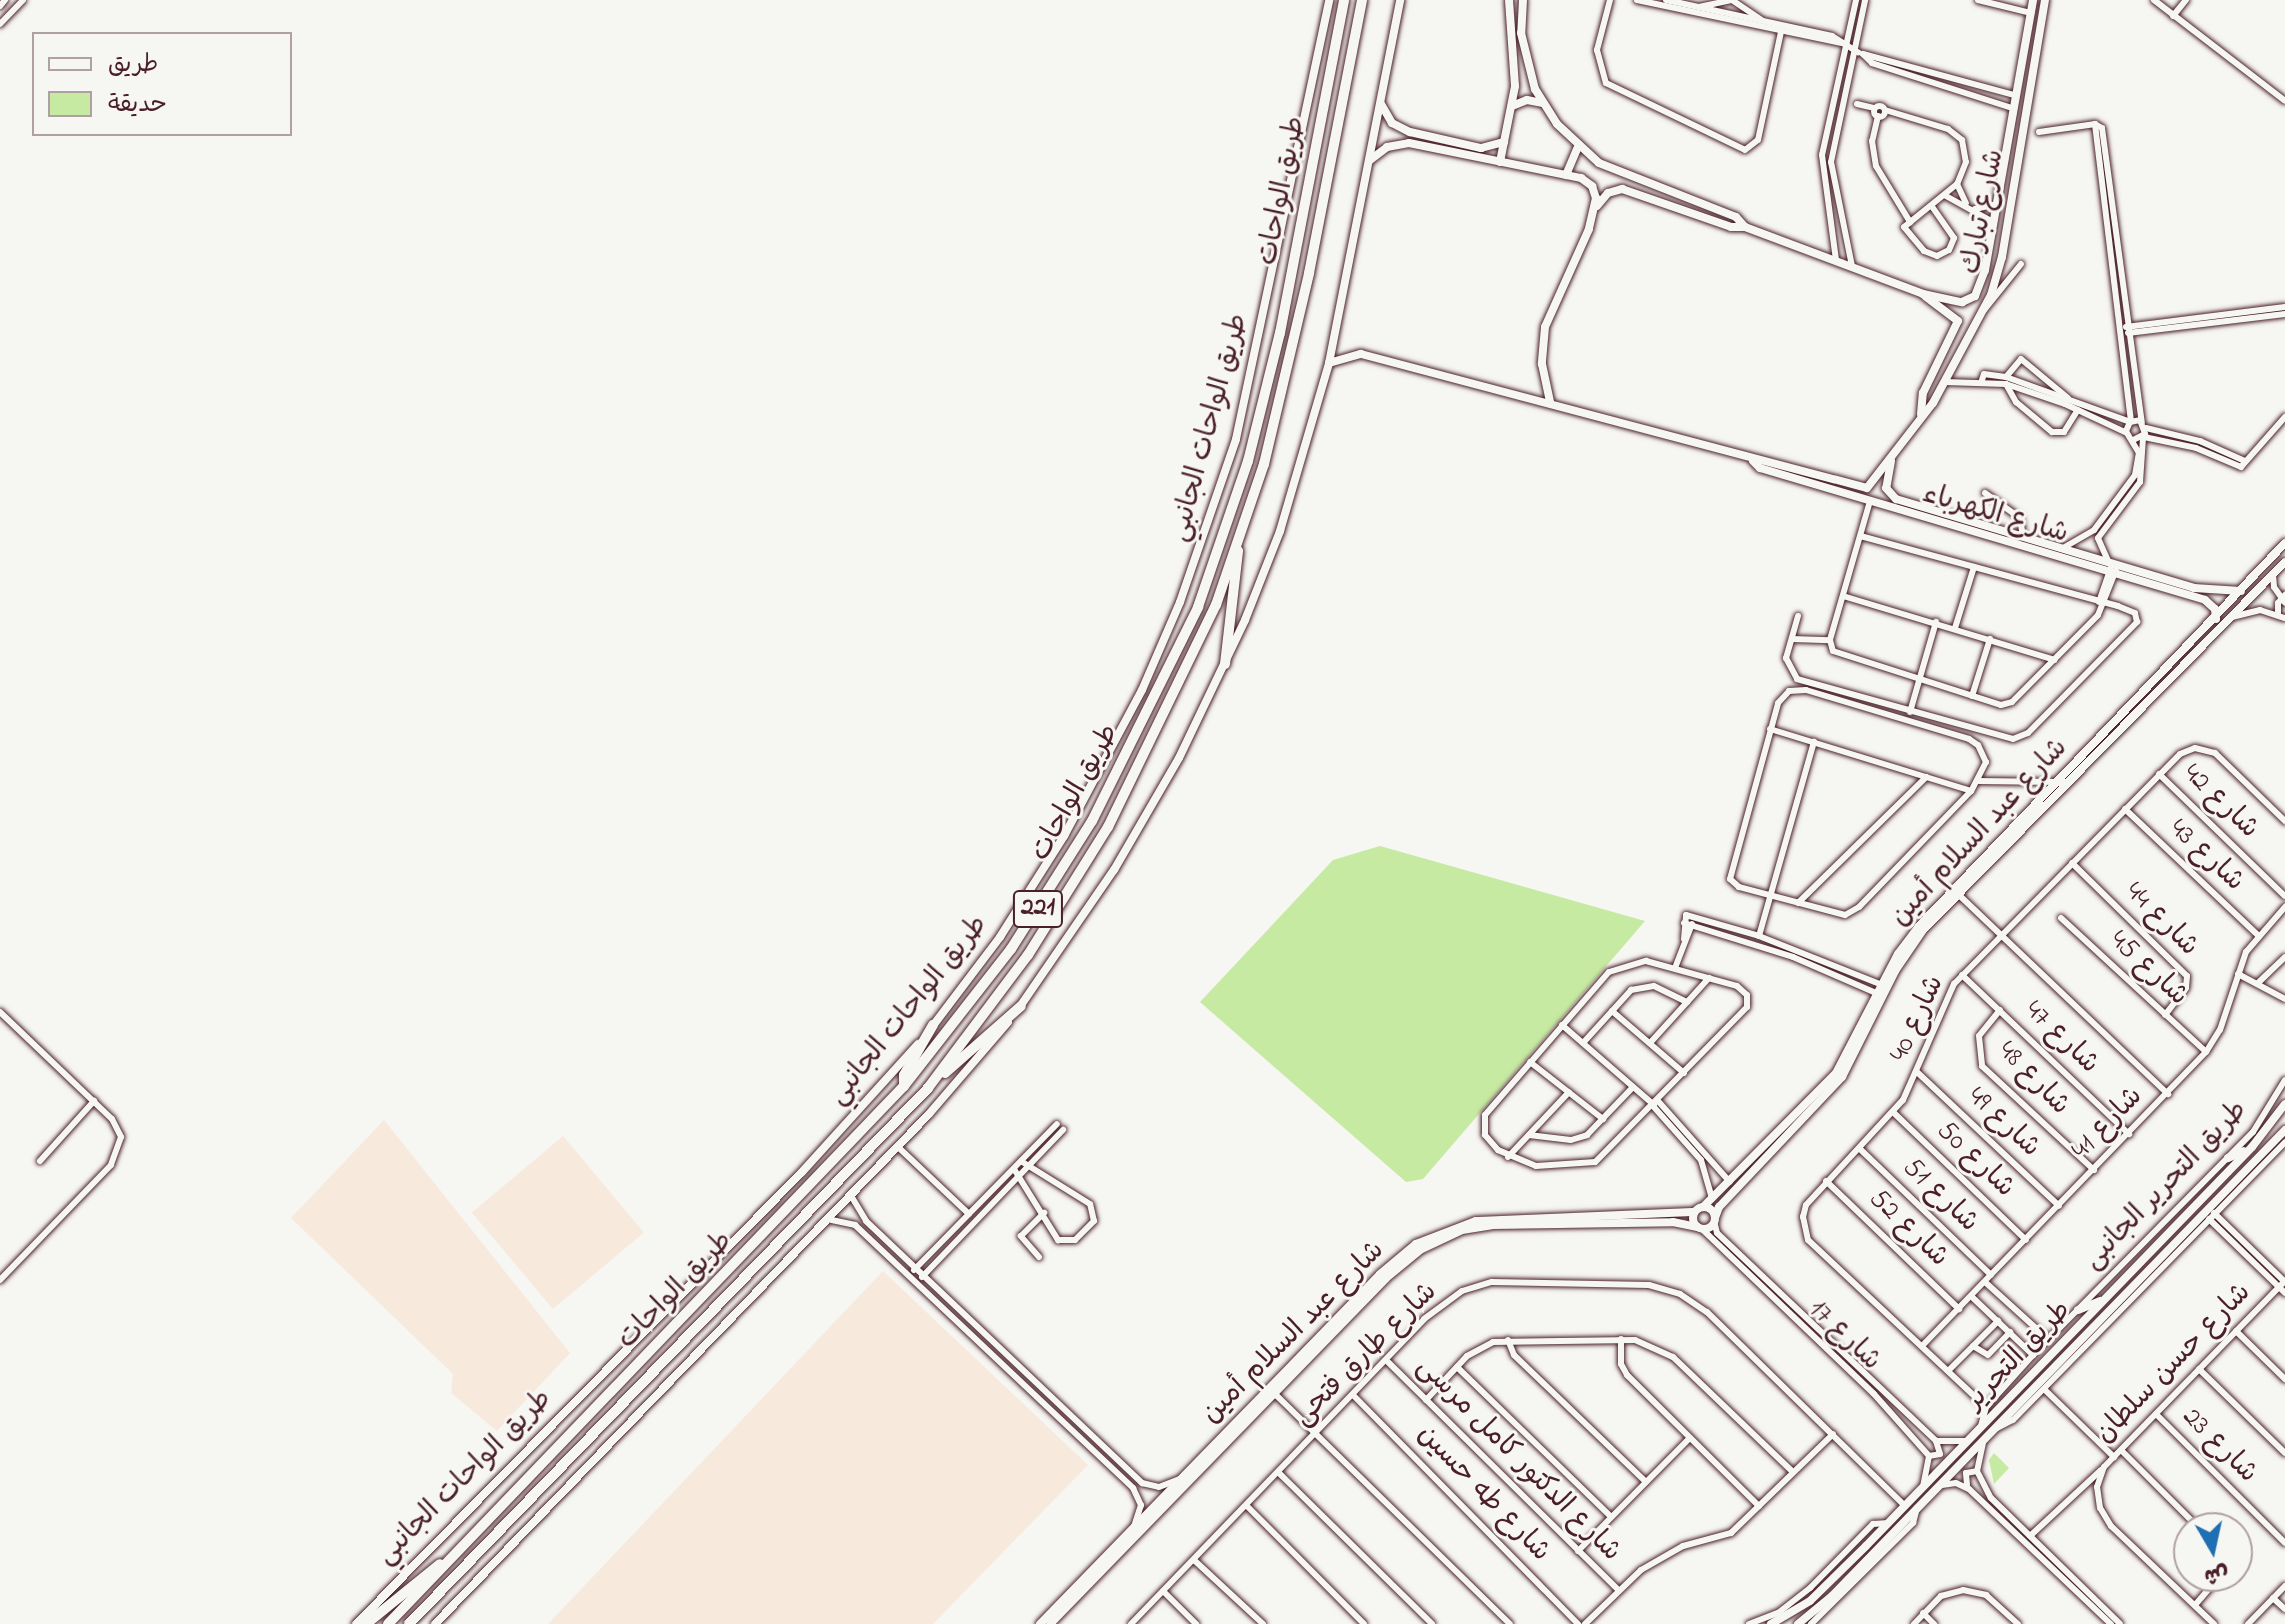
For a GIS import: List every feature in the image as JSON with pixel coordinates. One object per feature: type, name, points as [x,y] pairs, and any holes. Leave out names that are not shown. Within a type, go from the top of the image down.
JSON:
[{"type":"highway","name":"طريق الواحات","points":[[388,1624],[904,1086],[960,1018],[1067,864],[1118,773],[1198,607],[1265,398],[1344,0]]},
{"type":"highway","name":"طريق الواحات","points":[[409,1624],[928,1088],[1028,955],[1108,827],[1171,704],[1239,538],[1281,401],[1362,0]]},
{"type":"highway","points":[[1225,664],[1239,538]]},
{"type":"highway","points":[[928,1088],[1021,1006]]},
{"type":"highway","points":[[904,1086],[904,1075],[933,1025]]},
{"type":"highway","points":[[716,1283],[726,1297]]},
{"type":"highway","points":[[697,1303],[710,1314]]},
{"type":"highway","points":[[366,1624],[428,1571],[446,1562]]},
{"type":"street","points":[[0,6],[5,0]]},
{"type":"street","points":[[0,24],[23,0]]},
{"type":"street","name":"طريق الواحات الجانبي","points":[[356,1624],[802,1172],[933,1025],[1000,937],[1064,836],[1142,690],[1180,602],[1240,425],[1329,0]]},
{"type":"street","points":[[435,1624],[897,1146],[1021,1006],[1114,870],[1225,664],[1280,531],[1329,363],[1400,0]]},
{"type":"street","points":[[1500,162],[1512,106],[1509,0]]},
{"type":"street","points":[[1523,0],[1524,56],[1543,104],[1578,147],[1606,168],[1736,217],[1745,227]]},
{"type":"street","points":[[1610,0],[1597,50],[1606,83],[1745,150],[1758,140],[1781,32]]},
{"type":"street","points":[[1637,0],[1846,44]]},
{"type":"street","points":[[1666,0],[1832,36],[1863,54],[2014,95]]},
{"type":"street","points":[[1836,260],[1822,168],[1856,0]]},
{"type":"street","points":[[1852,266],[1831,162],[1865,0]]},
{"type":"street","points":[[1978,0],[2031,13]]},
{"type":"street","name":"شارع تبارك","points":[[1923,294],[1962,302],[1975,296],[1997,204],[2033,0]]},
{"type":"street","name":"شارع تبارك","points":[[1870,485],[1945,382],[1984,310],[1999,270],[2045,0]]},
{"type":"street","points":[[2154,0],[2285,101]]},
{"type":"street","points":[[2173,16],[2186,0]]},
{"type":"street","points":[[1699,7],[1732,1],[1763,21]]},
{"type":"street","points":[[2026,33],[2038,35]]},
{"type":"street","points":[[1863,54],[1872,63],[2012,108]]},
{"type":"street","points":[[1513,59],[1524,56]]},
{"type":"street","points":[[1917,77],[1919,68]]},
{"type":"street","points":[[2016,84],[2029,86]]},
{"type":"street","points":[[1512,106],[1527,100],[1543,104]]},
{"type":"street","points":[[1381,103],[1392,123],[1410,132],[1481,148],[1504,142]]},
{"type":"street","points":[[1857,104],[1957,134],[1966,154],[1957,184],[1904,229],[1924,251],[1943,254],[1953,244],[1952,231],[1932,207]]},
{"type":"street","points":[[1874,108],[1878,116]]},
{"type":"street","points":[[1885,110],[1878,116],[1872,141],[1876,166],[1910,222]]},
{"type":"street","points":[[2039,132],[2095,124],[2103,131],[2127,330],[2144,425],[2140,482],[2098,538]]},
{"type":"street","points":[[1370,160],[1387,147],[1404,143],[1566,175],[1592,186],[1595,210]]},
{"type":"street","points":[[1566,175],[1578,147]]},
{"type":"street","points":[[2004,159],[2017,161]]},
{"type":"street","points":[[1957,184],[1966,203]]},
{"type":"street","points":[[1550,403],[1542,364],[1545,327],[1595,210],[1608,193],[1622,189],[1731,227],[1745,227],[1923,294]]},
{"type":"street","points":[[1946,196],[1966,203],[1993,222]]},
{"type":"street","points":[[1975,209],[1997,204]]},
{"type":"street","points":[[1984,310],[2021,264]]},
{"type":"street","name":"شارع تبارك","points":[[1921,414],[1923,393],[1958,321],[1923,294]]},
{"type":"street","points":[[2127,330],[2285,307]]},
{"type":"street","points":[[2127,330],[2285,314]]},
{"type":"street","points":[[2127,330],[2131,422],[2127,433]]},
{"type":"street","name":"شارع الكهرباء","points":[[1329,363],[1361,354],[1860,489],[1870,485]]},
{"type":"street","points":[[2006,381],[2021,359],[2068,398]]},
{"type":"street","points":[[1945,382],[1983,377],[2068,398],[2131,422],[2200,441],[2243,464]]},
{"type":"street","points":[[2006,381],[2127,433],[2139,453],[2135,475],[2092,532],[2058,552]]},
{"type":"street","points":[[2006,381],[2016,402],[2052,432],[2064,432],[2078,410]]},
{"type":"street","points":[[2243,464],[2285,417]]},
{"type":"street","points":[[2133,440],[2143,437],[2196,448],[2243,464]]},
{"type":"street","name":"شارع تبارك","points":[[1886,488],[1891,460]]},
{"type":"street","name":"شارع الكهرباء","points":[[1753,461],[1760,468],[1870,501],[2193,592],[2213,605],[2216,619]]},
{"type":"street","name":"شارع الكهرباء","points":[[1886,488],[1896,499],[2023,537],[2058,552]]},
{"type":"street","points":[[1985,493],[2020,518],[2023,537]]},
{"type":"street","points":[[1870,501],[1830,640],[1841,658],[2009,704],[2055,660],[2104,599],[2113,568],[2092,532]]},
{"type":"street","points":[[1798,616],[1786,663],[1797,679],[1999,737],[2024,736],[2136,624],[2133,612],[2104,599],[1861,536]]},
{"type":"street","name":"شارع عبد السلام أمين","points":[[2020,826],[2057,782],[2216,619],[2285,543]]},
{"type":"street","name":"شارع عبد السلام أمين","points":[[1806,1111],[1844,1061],[1908,939],[2285,562]]},
{"type":"street","points":[[1955,628],[1974,567]]},
{"type":"street","points":[[2232,617],[2260,610],[2282,615],[2284,599],[2274,574]]},
{"type":"street","name":"شارع الكهرباء","points":[[2193,592],[2242,591]]},
{"type":"street","points":[[1843,596],[2055,660]]},
{"type":"street","points":[[1910,712],[1936,622]]},
{"type":"street","points":[[1792,639],[1830,640]]},
{"type":"street","points":[[1972,696],[1990,639]]},
{"type":"street","points":[[2180,654],[2181,662],[2188,662]]},
{"type":"street","points":[[2153,682],[2160,682],[2160,689]]},
{"type":"street","points":[[1806,690],[1969,739],[1984,753],[1985,773],[1853,913],[1836,915],[1739,887],[1730,879],[1770,729],[1782,696],[1806,690]]},
{"type":"street","points":[[1770,729],[1971,791]]},
{"type":"street","points":[[1759,936],[1814,742]]},
{"type":"street","name":"شارع 40","points":[[1986,1407],[1808,1240],[1803,1229],[1806,1205],[1894,1113],[1917,1072],[1942,1005],[1962,975],[2159,774],[2187,750],[2209,750],[2285,821]]},
{"type":"street","name":"شارع 42","points":[[2159,774],[2285,896]]},
{"type":"street","points":[[1798,904],[1926,777]]},
{"type":"street","points":[[1979,781],[2057,782]]},
{"type":"street","name":"شارع 43","points":[[2125,809],[2258,935]]},
{"type":"street","name":"شارع عبد السلام أمين","points":[[1577,1220],[1680,1222],[1700,1228],[1715,1220],[1719,1207],[1858,1054],[1913,943],[2002,845]]},
{"type":"street","name":"شارع 44","points":[[2072,863],[2187,976],[2186,988],[2165,1015]]},
{"type":"street","points":[[1959,895],[2168,1094]]},
{"type":"street","name":"شارع 41","points":[[1922,1346],[2206,1052],[2220,1030],[2238,974],[2258,935],[2285,907]]},
{"type":"street","name":"شارع 45","points":[[2061,918],[2206,1052]]},
{"type":"street","points":[[1690,922],[1880,989]]},
{"type":"street","points":[[1690,922],[1759,936],[1880,989]]},
{"type":"street","points":[[1675,968],[1690,922]]},
{"type":"street","points":[[2258,983],[2285,957]]},
{"type":"street","points":[[1646,961],[1675,968],[1743,989],[1747,1007],[1595,1162],[1548,1167],[1508,1157],[1485,1135],[1485,1115],[1562,1025],[1620,965],[1646,961]]},
{"type":"street","points":[[2238,974],[2285,999]]},
{"type":"street","name":"شارع 47","points":[[1962,975],[2129,1134]]},
{"type":"street","points":[[1650,1043],[1709,978]]},
{"type":"street","points":[[1583,1043],[1612,1011],[1642,987],[1665,989],[1687,1002]]},
{"type":"street","name":"شارع 48","points":[[2000,1010],[1979,1036],[1982,1066],[2094,1170]]},
{"type":"street","points":[[1612,1011],[1684,1073]]},
{"type":"street","points":[[0,1012],[118,1127],[118,1156],[0,1280]]},
{"type":"street","points":[[1562,1025],[1655,1104],[1730,1182]]},
{"type":"street","points":[[1530,1062],[1603,1119]]},
{"type":"street","name":"شارع 49","points":[[1917,1072],[2059,1206]]},
{"type":"street","name":"طريق التحرير الجانبى","points":[[1981,1426],[1986,1407],[2033,1355],[2228,1158],[2276,1099],[2285,1080]]},
{"type":"street","points":[[1529,1135],[1579,1138],[1603,1119],[1633,1087]]},
{"type":"street","points":[[1508,1157],[1569,1092]]},
{"type":"street","points":[[40,1161],[94,1101]]},
{"type":"street","name":"طريق التحرير","points":[[1798,1624],[1859,1567],[1889,1523],[2252,1147],[2285,1104]]},
{"type":"street","name":"شارع 50","points":[[1894,1113],[2026,1240]]},
{"type":"street","name":"شارع عبد السلام أمين","points":[[1040,1624],[1183,1477],[1385,1279],[1433,1242],[1477,1227],[1694,1212],[1713,1200],[1796,1122]]},
{"type":"street","points":[[909,1275],[1057,1124]]},
{"type":"street","points":[[2270,1126],[2284,1136]]},
{"type":"street","points":[[916,1283],[1063,1130]]},
{"type":"street","name":"طريق التحرير الجانبى","points":[[2041,1387],[2187,1242],[2284,1136]]},
{"type":"street","name":"طريق التحرير","points":[[1771,1624],[1810,1601],[1853,1559],[1870,1549],[1917,1508],[2041,1387],[2101,1320],[2173,1246],[2238,1186],[2264,1154],[2284,1136]]},
{"type":"street","points":[[897,1146],[969,1214]]},
{"type":"street","points":[[2228,1158],[2252,1147],[2262,1146],[2264,1154]]},
{"type":"street","name":"شارع 51","points":[[1859,1148],[1991,1275]]},
{"type":"street","points":[[1696,1150],[1709,1179],[1713,1200]]},
{"type":"street","points":[[1014,1169],[1064,1243],[1075,1240],[1096,1216],[1090,1204],[1041,1178],[1021,1161]]},
{"type":"street","points":[[1030,1189],[1041,1178]]},
{"type":"street","name":"شارع 52","points":[[1826,1181],[1959,1309]]},
{"type":"street","points":[[850,1193],[859,1214],[1148,1486],[1162,1487],[1183,1477]]},
{"type":"street","points":[[1703,1207],[1715,1220]]},
{"type":"street","points":[[1694,1212],[1700,1228]]},
{"type":"street","points":[[1039,1257],[1021,1236],[1044,1213]]},
{"type":"street","points":[[2212,1216],[2283,1283],[2285,1293]]},
{"type":"street","points":[[824,1219],[852,1223],[1138,1495],[1141,1508],[1133,1528]]},
{"type":"street","name":"شارع 17","points":[[1715,1220],[1717,1233],[1740,1257],[1936,1441]]},
{"type":"street","points":[[2167,1236],[2169,1220]]},
{"type":"street","name":"شارع 17","points":[[1700,1228],[1874,1394],[1929,1456]]},
{"type":"street","points":[[2173,1246],[2187,1242]]},
{"type":"street","name":"شارع طارق فتحى","points":[[1131,1624],[1388,1362],[1424,1319],[1477,1286],[1505,1282],[1649,1285],[1701,1307],[1905,1506]]},
{"type":"street","points":[[1985,1282],[2049,1340]]},
{"type":"street","name":"شارع حسن سلطان","points":[[2214,1624],[2104,1517],[2097,1498],[2104,1467],[2283,1283]]},
{"type":"street","points":[[1971,1296],[2033,1355]]},
{"type":"street","points":[[2078,1310],[2105,1300]]},
{"type":"street","points":[[2097,1333],[2101,1320]]},
{"type":"street","points":[[1948,1371],[1998,1321]]},
{"type":"street","points":[[2236,1331],[2285,1379]]},
{"type":"street","points":[[1973,1346],[1988,1355],[2010,1332]]},
{"type":"street","points":[[1621,1339],[1621,1364],[1627,1375],[1759,1506]]},
{"type":"street","points":[[1426,1400],[1479,1348],[1508,1340],[1621,1339],[1648,1344],[1673,1357],[1793,1472]]},
{"type":"street","points":[[1508,1340],[1514,1355],[1646,1482]]},
{"type":"street","name":"شارع الدكتور كامل مرسى","points":[[1388,1362],[1618,1590]]},
{"type":"street","points":[[2043,1363],[2054,1369]]},
{"type":"street","points":[[1457,1367],[1611,1517]]},
{"type":"street","points":[[2199,1369],[2285,1453]]},
{"type":"street","points":[[2028,1378],[2114,1457]]},
{"type":"street","points":[[1272,1391],[1510,1624]]},
{"type":"street","name":"شارع عبد السلام أمين","points":[[1050,1624],[1272,1391]]},
{"type":"street","name":"شارع طه حسين","points":[[1354,1396],[1578,1624]]},
{"type":"street","name":"شارع 23","points":[[2156,1414],[2285,1543]]},
{"type":"street","points":[[1585,1624],[1618,1590],[1683,1546],[1731,1533],[1833,1434]]},
{"type":"street","points":[[1578,1551],[1690,1438]]},
{"type":"street","points":[[1985,1439],[1977,1471],[1991,1498],[2120,1624]]},
{"type":"street","points":[[1923,1487],[1929,1456],[1940,1454],[1936,1441],[1968,1441]]},
{"type":"street","points":[[2121,1450],[2183,1512]]},
{"type":"street","points":[[2030,1536],[2104,1467]]},
{"type":"street","points":[[1969,1489],[1965,1476],[1977,1471]]},
{"type":"street","points":[[1279,1473],[1432,1624]]},
{"type":"street","points":[[1939,1486],[1956,1483],[1969,1489],[2111,1624]]},
{"type":"street","points":[[1138,1495],[1148,1486]]},
{"type":"street","points":[[1247,1506],[1364,1624]]},
{"type":"street","points":[[1811,1624],[1913,1523],[1917,1508]]},
{"type":"street","points":[[1749,1624],[1801,1596],[1873,1524],[1889,1523]]},
{"type":"street","points":[[1853,1559],[1859,1567]]},
{"type":"street","points":[[1194,1560],[1263,1624]]},
{"type":"street","points":[[2248,1624],[2285,1586]]},
{"type":"street","points":[[1163,1591],[1196,1624]]},
{"type":"street","points":[[1914,1624],[1941,1596],[1975,1591],[2018,1624]]},
{"type":"street","points":[[2195,1605],[2206,1592]]},
{"type":"street","points":[[2273,1598],[2285,1609]]},
{"type":"street","points":[[1923,1613],[1934,1624]]},
{"type":"shaded area","points":[[384,1120],[570,1353],[497,1431],[451,1393],[453,1374],[291,1218]]},
{"type":"shaded area","points":[[563,1136],[644,1233],[553,1309],[472,1212]]},
{"type":"shaded area","points":[[883,1271],[1088,1465],[933,1624],[548,1624]]},
{"type":"green space","points":[[1380,846],[1645,921],[1423,1179],[1406,1182],[1200,1002],[1333,860]]},
{"type":"green space","points":[[1994,1453],[2009,1468],[1994,1484],[1989,1460]]}]
